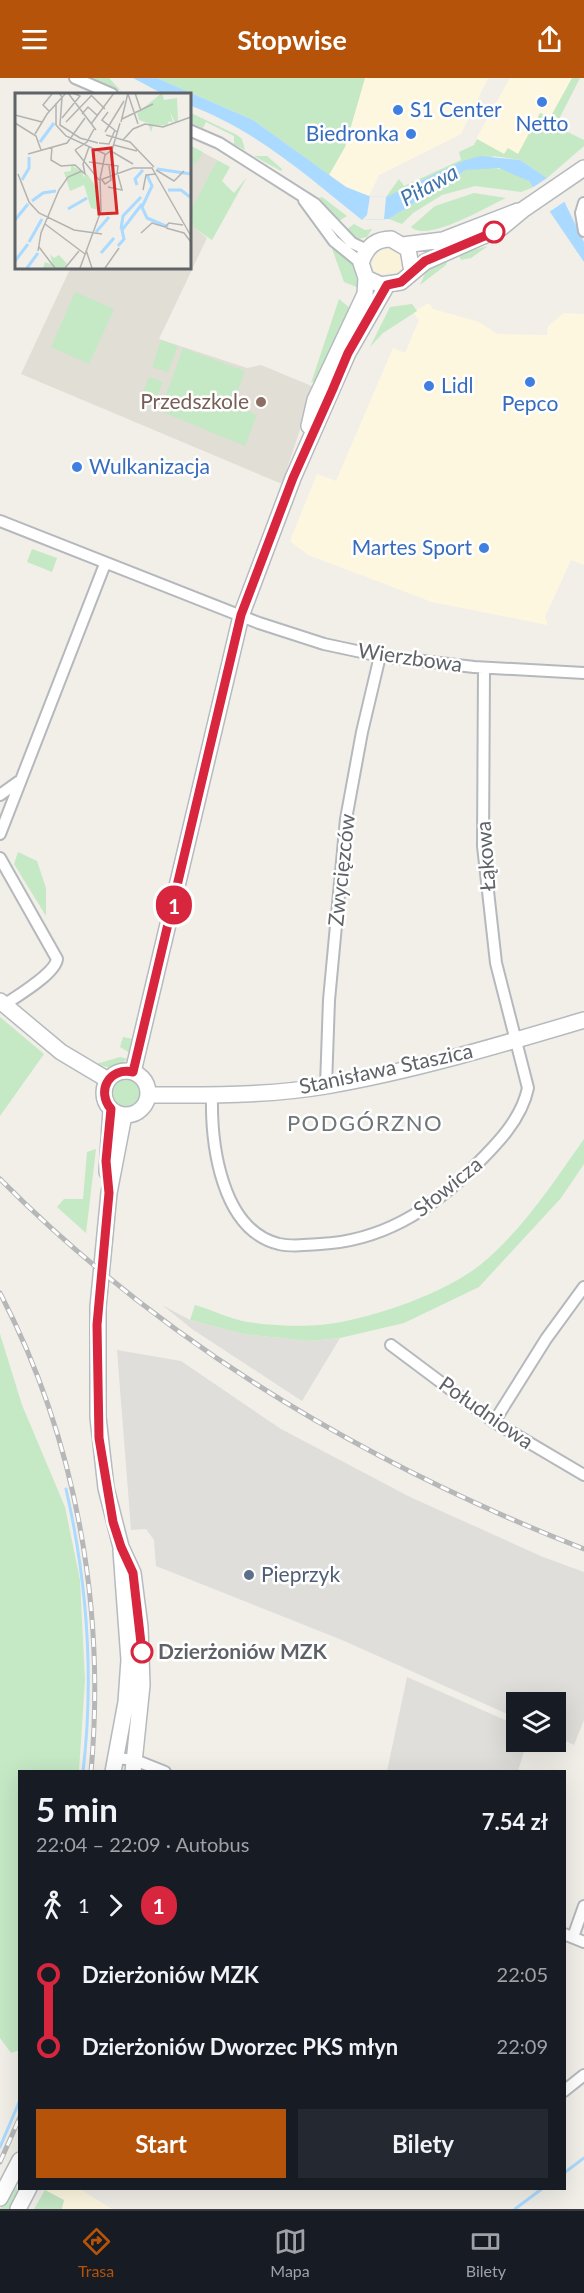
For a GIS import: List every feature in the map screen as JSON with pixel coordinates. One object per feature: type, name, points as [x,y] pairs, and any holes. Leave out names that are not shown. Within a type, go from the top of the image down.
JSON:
[{"type":"main road","points":[[366,278],[375,284],[387,285],[401,282],[425,261],[501,228],[524,209],[584,168]]},
{"type":"main road","points":[[403,245],[443,240],[524,209]]},
{"type":"main road","points":[[298,466],[315,400],[364,294],[366,278],[364,256],[377,241],[395,240],[411,254],[412,272]]},
{"type":"main road","points":[[133,1072],[241,615],[298,466],[348,353],[387,285]]},
{"type":"main road","points":[[2,1003],[62,1052],[108,1080]]},
{"type":"main road","name":"Stanisława Staszica","points":[[148,1095],[212,1096],[326,1086],[514,1041],[584,1020]]},
{"type":"main road","points":[[119,1072],[133,1072],[146,1083],[148,1095],[137,1112],[118,1112],[104,1095],[108,1080],[119,1072]]},
{"type":"main road","points":[[118,1112],[106,1161],[109,1193],[97,1325],[98,1417],[106,1488],[121,1547],[133,1573],[142,1652],[134,1766]]},
{"type":"main road","points":[[115,1765],[129,1660],[121,1574],[121,1547]]},
{"type":"main road","points":[[0,2198],[18,2164]]},
{"type":"main road","points":[[18,2209],[28,2190]]},
{"type":"street","points":[[75,78],[110,93]]},
{"type":"street","points":[[190,130],[245,158],[302,197],[334,241],[364,256]]},
{"type":"street","points":[[584,203],[581,213],[584,231]]},
{"type":"street","name":"Wierzbowa","points":[[0,521],[105,564],[324,644],[380,656],[483,668],[584,673]]},
{"type":"street","points":[[0,834],[105,564]]},
{"type":"street","name":"Zwycięzców","points":[[326,1086],[329,1000],[346,819],[362,732],[380,656]]},
{"type":"street","name":"Łąkowa","points":[[483,668],[483,846],[496,963],[514,1041]]},
{"type":"street","points":[[0,795],[19,782]]},
{"type":"street","points":[[0,858],[57,960],[56,966],[47,974],[2,1003]]},
{"type":"street","name":"Słowicza","points":[[212,1096],[216,1161],[233,1207],[247,1225],[277,1243],[296,1246],[354,1241],[394,1226],[426,1209],[456,1185],[503,1137],[525,1102],[528,1088],[514,1041]]},
{"type":"street","points":[[494,1422],[546,1339],[584,1287]]},
{"type":"street","name":"Południowa","points":[[391,1345],[494,1422],[584,1475]]},
{"type":"street","points":[[115,1765],[155,1770]]},
{"type":"street","points":[[584,1906],[569,1935],[584,1942]]},
{"type":"street","points":[[566,2089],[584,2075]]},
{"type":"shaded area","points":[[365,78],[488,78],[461,134],[379,175],[369,196],[347,187],[329,175],[345,147]]},
{"type":"shaded area","points":[[510,78],[572,78],[551,116],[540,113],[518,154],[505,154],[476,139]]},
{"type":"shaded area","points":[[190,146],[217,160],[191,212],[194,228],[207,238],[159,339],[247,368],[261,365],[314,387],[282,484],[21,374],[71,268],[190,268]]},
{"type":"shaded area","points":[[429,303],[433,309],[479,322],[497,334],[547,335],[548,326],[564,313],[584,314],[584,565],[571,560],[545,617],[548,625],[432,602],[308,555],[290,541],[317,474],[336,481],[393,348],[405,353],[419,320],[413,312]]},
{"type":"shaded area","points":[[162,1305],[190,1320],[243,1334],[309,1341],[340,1338],[302,1401],[192,1329]]},
{"type":"shaded area","points":[[117,1350],[181,1361],[281,1429],[410,1497],[543,1557],[584,1572],[584,1720],[574,1745],[566,1741],[566,1692],[506,1692],[506,1714],[342,1640],[156,1566],[154,1540],[146,1529],[131,1530]]},
{"type":"shaded area","points":[[407,1677],[506,1721],[506,1752],[524,1752],[518,1770],[387,1770]]},
{"type":"shaded area","points":[[46,2190],[82,2190],[112,2209],[36,2209]]},
{"type":"green space","points":[[91,78],[109,78],[121,91]]},
{"type":"green space","points":[[157,78],[365,78],[345,147],[329,175],[253,120]]},
{"type":"green space","points":[[572,78],[580,78],[558,121],[555,122],[551,116]]},
{"type":"green space","points":[[190,112],[237,135],[242,139],[245,150],[234,144],[234,136],[206,122],[203,128],[190,122]]},
{"type":"green space","points":[[540,113],[549,117],[553,125],[584,140],[584,146],[547,178],[520,160],[494,156],[386,197],[399,179],[404,186],[461,160],[459,152],[474,145],[477,139],[504,154],[508,148],[518,154]]},
{"type":"green space","points":[[190,146],[203,152],[196,164],[191,161],[194,154],[190,152]]},
{"type":"green space","points":[[254,156],[267,156],[282,169],[281,171]]},
{"type":"green space","points":[[217,160],[230,167],[222,181],[234,193],[247,177],[212,240],[194,228],[190,212]]},
{"type":"green space","points":[[481,167],[517,173],[534,187],[521,192],[475,186],[442,195],[413,213],[402,224],[389,219],[466,170]]},
{"type":"green space","points":[[474,193],[506,198],[443,227],[419,231],[411,227],[435,206]]},
{"type":"green space","points":[[322,197],[347,216],[339,221],[319,198]]},
{"type":"green space","points":[[354,224],[365,230],[372,229],[367,237],[358,239],[346,230]]},
{"type":"green space","points":[[330,243],[353,265],[359,288],[344,282]]},
{"type":"green space","points":[[488,246],[471,258],[461,260],[458,254]]},
{"type":"green space","points":[[448,259],[446,265],[420,285],[427,269]]},
{"type":"green space","points":[[75,292],[114,309],[89,364],[51,347]]},
{"type":"green space","points":[[339,299],[351,309],[318,379],[311,383]]},
{"type":"green space","points":[[412,304],[417,311],[383,333],[370,347],[390,307]]},
{"type":"green space","points":[[161,340],[178,346],[168,372],[152,367]]},
{"type":"green space","points":[[183,348],[245,371],[233,404],[257,415],[245,446],[160,411]]},
{"type":"green space","points":[[149,377],[163,382],[153,407],[139,402]]},
{"type":"green space","points":[[32,549],[57,558],[52,572],[27,562]]},
{"type":"green space","points":[[18,852],[37,861],[46,888],[46,916],[14,864]]},
{"type":"green space","points":[[0,1017],[44,1054],[0,1116]]},
{"type":"green space","points":[[123,1037],[133,1039],[130,1053],[120,1047]]},
{"type":"green space","points":[[120,1057],[128,1059],[114,1069],[96,1064]]},
{"type":"green space","points":[[126,1077],[136,1082],[141,1092],[136,1102],[126,1107],[116,1102],[111,1092],[116,1082]]},
{"type":"green space","points":[[584,1139],[584,1164],[561,1198],[479,1287],[404,1323],[340,1338],[309,1341],[243,1334],[190,1320],[195,1305],[247,1322],[320,1325],[381,1312],[426,1296],[465,1276],[495,1252],[536,1206]]},
{"type":"green space","points":[[96,1149],[86,1233],[57,1207],[64,1199],[83,1199],[87,1152]]},
{"type":"green space","points":[[0,1334],[22,1405],[65,1507],[80,1580],[85,1680],[79,1770],[18,1770],[18,2051],[11,2053],[0,2038]]},
{"type":"green space","points":[[14,2186],[17,2187],[19,2194],[12,2209],[0,2209]]},
{"type":"green space","points":[[45,2190],[64,2200],[62,2209],[34,2209]]},
{"type":"sand","points":[[390,249],[404,257],[404,266],[396,273],[377,274],[372,265],[374,258],[380,251]]},
{"type":"water","name":"Piława","points":[[133,78],[157,78],[253,120],[346,187],[369,196],[386,197],[463,161],[480,156],[520,160],[547,178],[564,201],[584,242],[584,262],[529,181],[499,168],[466,170],[389,219],[362,220],[259,141],[237,127],[190,105],[190,93],[161,93]]},
{"type":"pier","points":[[550,176],[567,200],[549,212],[532,188]]},
{"type":"pier","points":[[370,196],[386,197],[384,219],[362,220],[367,215]]},
{"type":"waterway","points":[[66,1489],[84,1594],[88,1701],[83,1770]]},
{"type":"waterway","points":[[0,2147],[18,2105]]},
{"type":"waterway","points":[[566,2172],[584,2158]]},
{"type":"waterway","points":[[515,2209],[540,2190]]},
{"type":"railway","points":[[0,1179],[64,1239],[130,1295],[200,1347],[272,1394],[424,1479],[503,1516],[584,1549]]},
{"type":"railway","points":[[0,1293],[26,1349],[48,1406],[66,1465],[80,1525],[89,1586],[94,1648],[95,1710],[91,1770]]},
{"type":"railway","points":[[0,2162],[18,2122]]},
{"type":"bus line","name":"1","points":[[142,1652],[133,1573],[113,1522],[99,1438],[97,1325],[109,1193],[106,1161],[111,1109],[105,1100],[105,1084],[119,1072],[133,1072],[241,615],[293,478],[348,353],[387,285],[401,282],[409,277],[425,261],[494,232]]},
{"type":"place","name":"Netto","points":[[542,102]]},
{"type":"place","name":"S1 Center","points":[[398,110]]},
{"type":"place","name":"Biedronka","points":[[411,134]]},
{"type":"place","name":"Pepco","points":[[530,382]]},
{"type":"place","name":"Lidl","points":[[429,386]]},
{"type":"place","name":"Przedszkole","points":[[261,402]]},
{"type":"place","name":"Wulkanizacja","points":[[77,467]]},
{"type":"place","name":"Martes Sport","points":[[484,548]]},
{"type":"place","name":"Pieprzyk","points":[[249,1575]]},
{"type":"place","name":"Dzierżoniów MZK","points":[[142,1652]]},
{"type":"district","name":"PODGÓRZNO","points":[[365,1123]]}]
